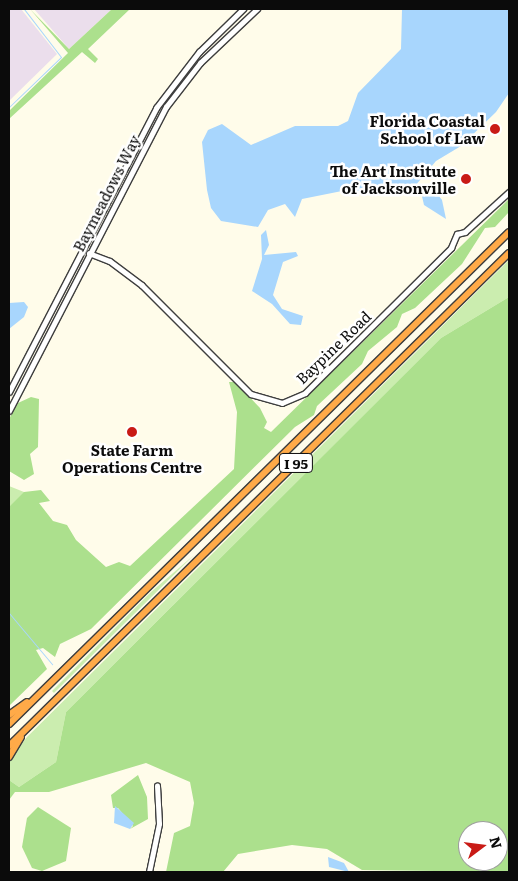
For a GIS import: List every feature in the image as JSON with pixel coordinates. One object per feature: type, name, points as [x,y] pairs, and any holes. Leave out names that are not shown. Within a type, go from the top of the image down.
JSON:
[{"type":"highway","name":"I 95","points":[[9,724],[509,232]]},
{"type":"highway","name":"I 95","points":[[9,746],[509,253]]},
{"type":"highway","points":[[9,715],[44,689]]},
{"type":"highway","points":[[9,757],[26,729]]},
{"type":"street","name":"Baymeadows Way","points":[[9,392],[134,146],[179,76],[244,9]]},
{"type":"street","name":"Baymeadows Way","points":[[9,411],[151,133],[185,81],[255,9]]},
{"type":"street","points":[[179,76],[185,81]]},
{"type":"street","name":"Baypine Road","points":[[89,253],[110,261],[142,285],[251,394],[282,403],[305,392],[451,248],[457,234],[466,232],[509,192]]},
{"type":"street","points":[[149,872],[159,824],[157,786]]},
{"type":"shaded area","points":[[9,9],[21,9],[57,54],[9,101]]},
{"type":"shaded area","points":[[34,9],[112,9],[69,49]]},
{"type":"green space","points":[[30,9],[69,49],[112,9],[130,9],[88,49],[98,59],[95,63],[82,52],[9,119],[9,111],[68,53]]},
{"type":"green space","points":[[509,199],[509,212],[495,227],[485,228],[462,264],[415,308],[402,314],[397,327],[368,351],[362,364],[317,406],[314,415],[295,427],[91,629],[60,644],[55,657],[43,648],[36,650],[47,669],[9,706],[9,507],[24,492],[41,490],[50,501],[39,503],[53,521],[67,525],[76,540],[106,567],[119,562],[130,566],[234,469],[237,412],[229,382],[235,382],[260,408],[267,422],[264,428],[271,432]]},
{"type":"green space","points":[[509,260],[509,297],[441,338],[66,712],[56,762],[19,787],[9,780],[9,760],[27,737]]},
{"type":"green space","points":[[509,297],[509,872],[362,870],[327,849],[292,845],[238,854],[223,872],[166,872],[174,833],[190,826],[194,803],[190,782],[146,763],[49,792],[15,792],[9,800],[9,780],[19,787],[56,762],[66,712],[441,338]]},
{"type":"green space","points":[[31,397],[39,399],[38,447],[30,454],[34,474],[24,480],[9,471],[9,419],[18,403]]},
{"type":"green space","points":[[9,486],[24,492],[24,497],[9,507]]},
{"type":"green space","points":[[194,555],[54,693],[52,691],[151,592]]},
{"type":"green space","points":[[138,775],[147,797],[148,819],[130,829],[133,826],[118,808],[113,808],[111,795]]},
{"type":"green space","points":[[38,807],[71,828],[66,861],[42,871],[32,868],[22,847],[27,818]]},
{"type":"water","points":[[402,9],[509,9],[509,93],[496,112],[461,146],[436,161],[415,186],[396,196],[347,190],[302,199],[295,217],[285,204],[268,210],[258,227],[221,221],[211,208],[207,190],[202,142],[208,130],[222,124],[251,145],[295,126],[338,126],[348,121],[358,93],[401,49]]},
{"type":"water","points":[[432,187],[442,200],[446,219],[424,205],[421,192]]},
{"type":"water","points":[[266,230],[269,245],[264,255],[296,252],[298,256],[283,262],[273,295],[282,309],[303,316],[301,325],[290,324],[272,304],[252,291],[262,259],[261,235]]},
{"type":"water","points":[[24,302],[28,307],[24,317],[9,329],[9,303]]},
{"type":"water","points":[[115,806],[134,823],[130,829],[114,823]]},
{"type":"water","points":[[328,857],[344,863],[349,872],[329,867]]},
{"type":"waterway","points":[[9,107],[61,57],[24,9]]},
{"type":"waterway","points":[[9,613],[52,664]]},
{"type":"place","name":"Florida Coastal School of Law","points":[[495,129]]},
{"type":"place","name":"The Art Institute of Jacksonville","points":[[466,179]]},
{"type":"place","name":"State Farm Operations Centre","points":[[132,432]]}]
